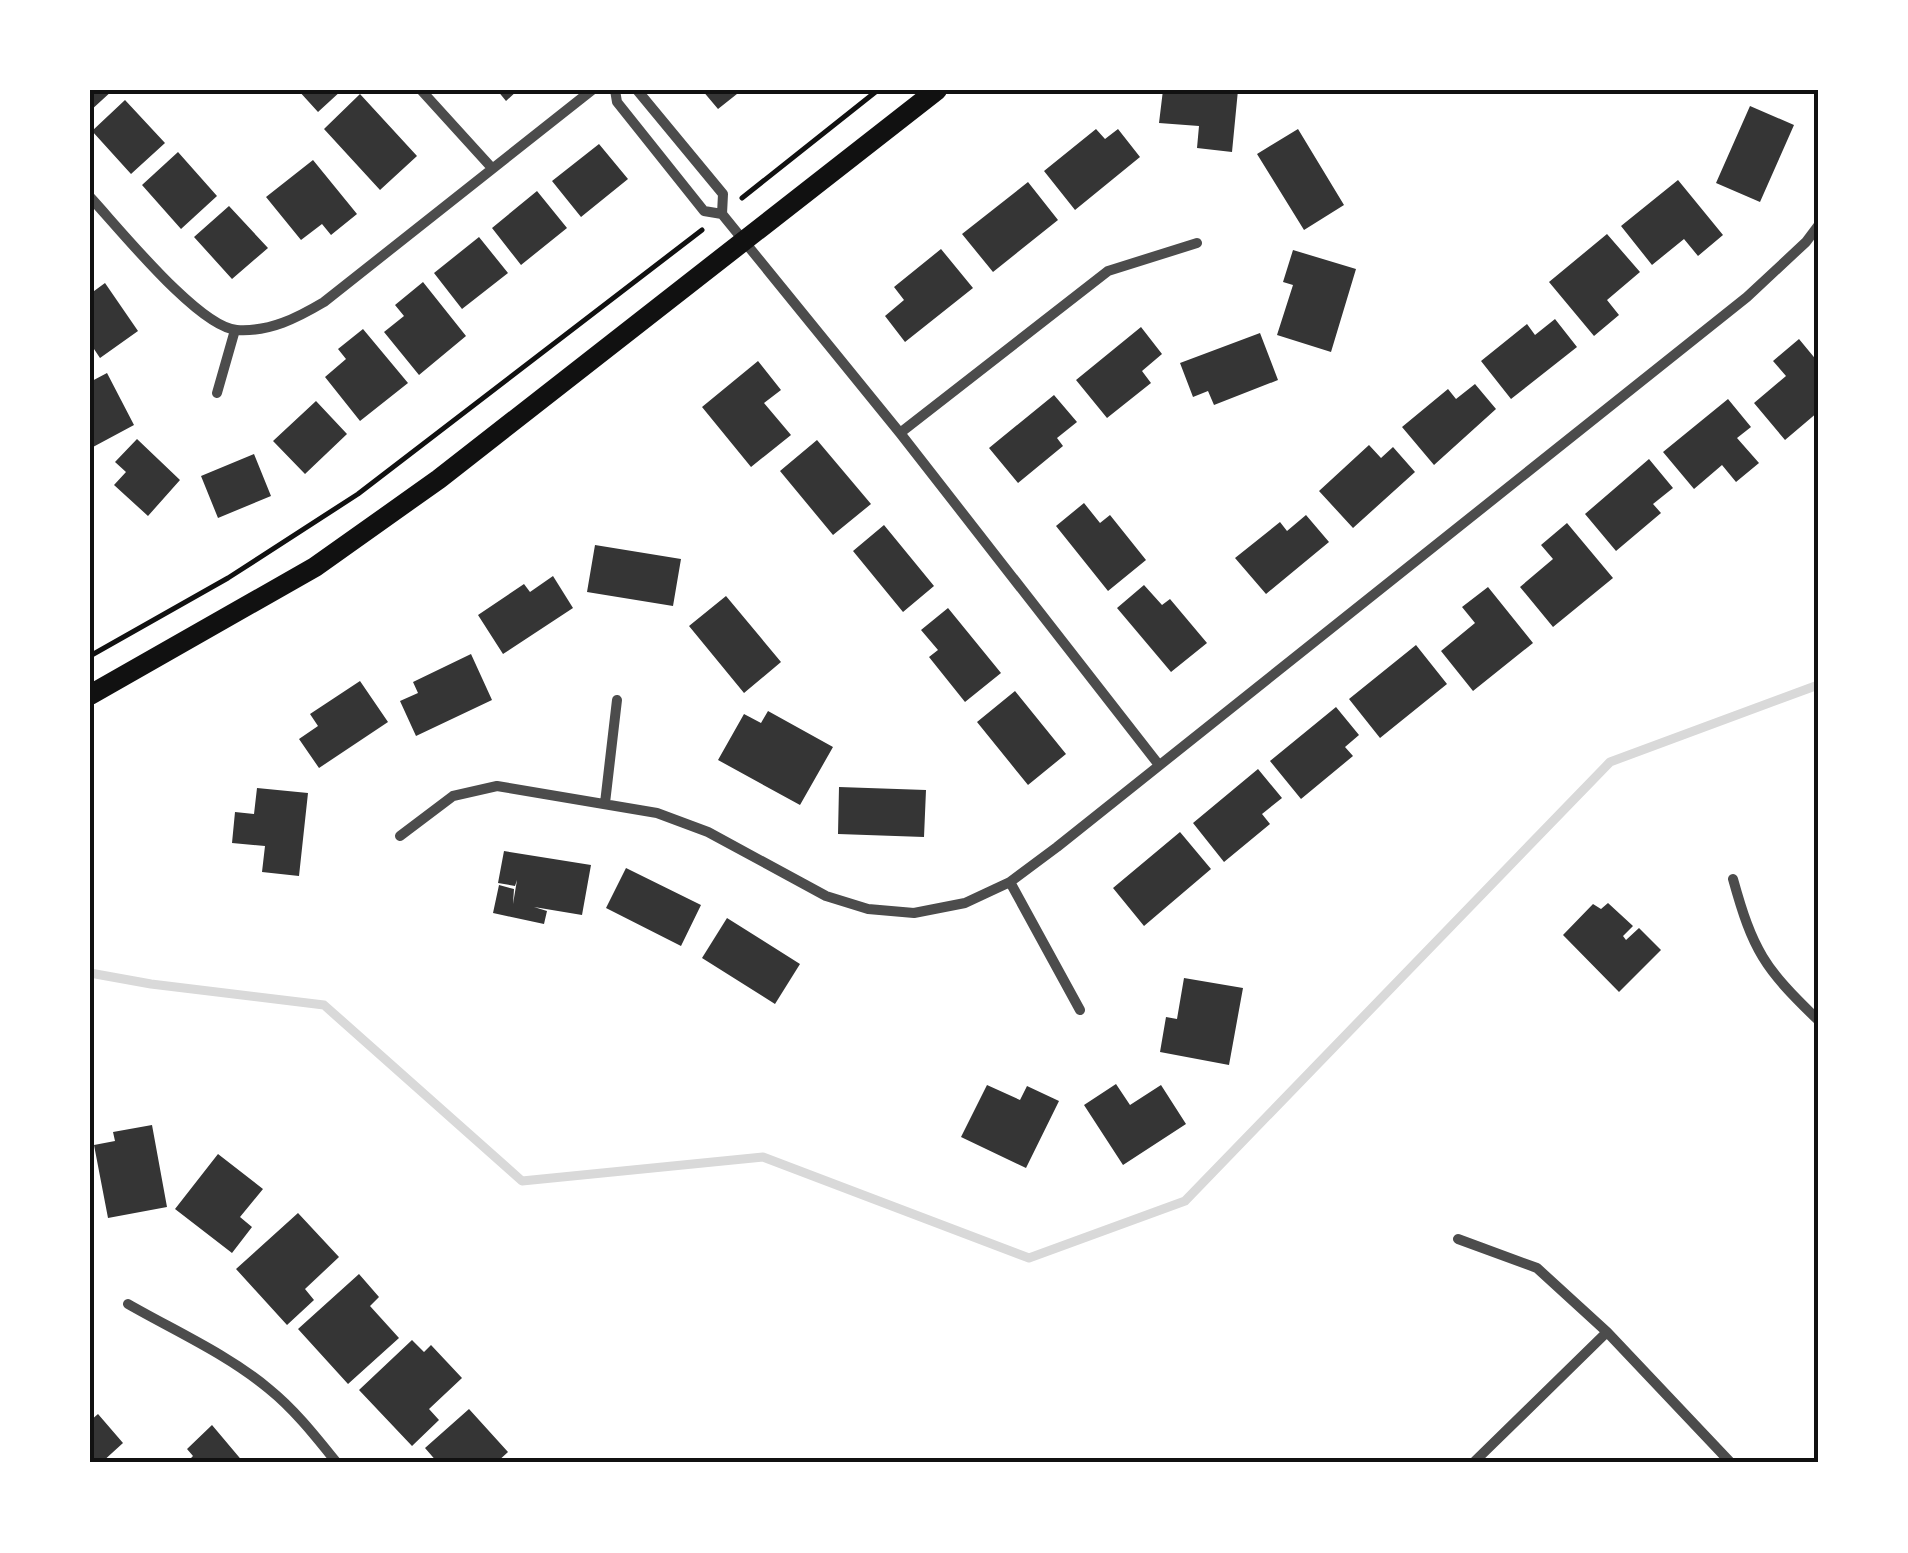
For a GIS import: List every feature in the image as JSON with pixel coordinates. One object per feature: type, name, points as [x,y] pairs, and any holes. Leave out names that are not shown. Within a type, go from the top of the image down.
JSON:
[{"type":"main road","points":[[90,695],[315,568],[500,432],[937,90]]},
{"type":"street","points":[[421,90],[492,167]]},
{"type":"street","points":[[90,197],[210,320],[235,330],[289,324],[324,302],[592,90]]},
{"type":"street","points":[[615,90],[617,102],[704,211],[722,214]]},
{"type":"street","points":[[637,90],[722,194],[722,214],[900,432],[1159,765]]},
{"type":"street","points":[[400,836],[453,796],[497,786],[657,813],[708,832],[826,896],[868,909],[914,913],[965,903],[1010,882],[1159,765],[1746,298],[1818,226]]},
{"type":"street","points":[[900,432],[1108,270],[1197,243]]},
{"type":"street","points":[[217,393],[235,330]]},
{"type":"street","points":[[605,803],[617,700]]},
{"type":"street","points":[[1733,878],[1748,931],[1762,960],[1818,1020]]},
{"type":"street","points":[[1010,882],[1080,1010]]},
{"type":"street","points":[[1458,1238],[1537,1268],[1608,1332],[1731,1463]]},
{"type":"street","points":[[128,1304],[256,1379],[296,1413],[338,1463]]},
{"type":"street","points":[[1473,1463],[1608,1332]]},
{"type":"path","points":[[751,192],[878,90]]},
{"type":"path","points":[[90,656],[257,560],[358,494],[687,241]]},
{"type":"building","points":[[90,90],[113,90],[90,111]]},
{"type":"building","points":[[298,90],[342,90],[318,112]]},
{"type":"building","points":[[497,90],[518,90],[506,101]]},
{"type":"building","points":[[702,90],[742,90],[718,109]]},
{"type":"building","points":[[1163,90],[1238,90],[1232,152],[1197,148],[1199,126],[1159,123]]},
{"type":"building","points":[[360,94],[417,156],[380,190],[324,129]]},
{"type":"building","points":[[125,100],[165,143],[131,174],[92,131]]},
{"type":"building","points":[[1750,106],[1794,125],[1760,202],[1716,183]]},
{"type":"building","points":[[1096,129],[1105,139],[1118,129],[1140,157],[1075,210],[1044,171]]},
{"type":"building","points":[[1298,129],[1344,205],[1304,230],[1257,154]]},
{"type":"building","points":[[599,144],[628,179],[581,217],[552,181]]},
{"type":"building","points":[[178,152],[217,196],[181,229],[142,185]]},
{"type":"building","points":[[313,160],[357,214],[331,235],[322,224],[301,240],[266,197]]},
{"type":"building","points":[[1678,180],[1723,235],[1698,256],[1684,239],[1652,265],[1621,226]]},
{"type":"building","points":[[1028,182],[1058,220],[993,272],[962,234]]},
{"type":"building","points":[[537,191],[567,228],[521,265],[492,228]]},
{"type":"building","points":[[229,206],[268,248],[232,279],[194,237]]},
{"type":"building","points":[[1607,234],[1640,272],[1607,300],[1619,315],[1594,336],[1549,282]]},
{"type":"building","points":[[479,237],[508,273],[462,309],[434,273]]},
{"type":"building","points":[[941,249],[973,288],[905,342],[885,316],[904,300],[894,287]]},
{"type":"building","points":[[1293,250],[1356,269],[1331,352],[1277,335],[1293,285],[1283,282]]},
{"type":"building","points":[[423,282],[466,336],[419,375],[384,332],[404,316],[395,305]]},
{"type":"building","points":[[105,283],[138,331],[100,358],[90,343],[90,294]]},
{"type":"building","points":[[1555,319],[1577,347],[1511,399],[1481,361],[1527,324],[1535,335]]},
{"type":"building","points":[[1141,327],[1162,354],[1142,371],[1151,383],[1107,418],[1076,380]]},
{"type":"building","points":[[363,329],[408,383],[360,421],[325,377],[346,359],[338,349]]},
{"type":"building","points":[[1260,333],[1278,380],[1214,405],[1208,391],[1193,397],[1180,363]]},
{"type":"building","points":[[1799,339],[1818,362],[1818,412],[1785,440],[1754,403],[1786,376],[1773,361]]},
{"type":"building","points":[[758,361],[781,390],[764,403],[791,435],[751,467],[702,407]]},
{"type":"building","points":[[107,373],[134,425],[93,447],[90,382]]},
{"type":"building","points":[[1475,384],[1496,409],[1434,465],[1402,427],[1448,389],[1456,399]]},
{"type":"building","points":[[1054,395],[1077,422],[1057,438],[1063,446],[1018,483],[989,448]]},
{"type":"building","points":[[1728,399],[1751,427],[1737,438],[1759,463],[1736,482],[1722,465],[1694,489],[1663,452]]},
{"type":"building","points":[[316,401],[347,434],[305,474],[273,441]]},
{"type":"building","points":[[137,439],[180,480],[148,516],[114,485],[126,472],[115,462]]},
{"type":"building","points":[[817,440],[871,504],[833,535],[780,471]]},
{"type":"building","points":[[1369,445],[1381,458],[1393,447],[1415,472],[1353,528],[1319,491]]},
{"type":"building","points":[[254,454],[271,496],[218,518],[201,476]]},
{"type":"building","points":[[1649,459],[1673,488],[1653,504],[1661,513],[1616,551],[1585,514]]},
{"type":"building","points":[[1084,503],[1100,523],[1110,515],[1146,560],[1108,591],[1056,526]]},
{"type":"building","points":[[1306,515],[1329,542],[1266,594],[1235,558],[1280,522],[1287,531]]},
{"type":"building","points":[[1567,523],[1613,578],[1553,627],[1520,587],[1553,559],[1541,545]]},
{"type":"building","points":[[884,525],[934,586],[903,612],[853,551]]},
{"type":"building","points":[[595,545],[681,559],[673,606],[587,592]]},
{"type":"building","points":[[553,576],[573,608],[503,654],[478,615],[524,584],[530,592]]},
{"type":"building","points":[[1144,585],[1162,605],[1170,599],[1207,643],[1171,672],[1117,608]]},
{"type":"building","points":[[1488,587],[1533,643],[1473,691],[1441,651],[1475,623],[1462,607]]},
{"type":"building","points":[[726,596],[781,662],[744,693],[689,626]]},
{"type":"building","points":[[948,608],[1001,673],[965,702],[929,657],[938,650],[921,630]]},
{"type":"building","points":[[1416,645],[1447,684],[1380,738],[1349,699]]},
{"type":"building","points":[[471,654],[492,700],[416,736],[400,701],[418,693],[413,682]]},
{"type":"building","points":[[360,681],[388,722],[319,768],[299,739],[318,726],[310,714]]},
{"type":"building","points":[[1015,691],[1066,754],[1028,785],[977,722]]},
{"type":"building","points":[[1336,707],[1359,735],[1345,747],[1353,756],[1301,799],[1270,761]]},
{"type":"building","points":[[768,711],[833,747],[800,805],[718,760],[744,714],[761,723]]},
{"type":"building","points":[[1258,769],[1282,798],[1262,814],[1270,824],[1224,862],[1193,823]]},
{"type":"building","points":[[839,787],[926,790],[924,837],[838,834]]},
{"type":"building","points":[[257,788],[308,793],[299,876],[262,872],[265,846],[232,843],[235,812],[254,814]]},
{"type":"building","points":[[1180,832],[1211,869],[1144,926],[1113,888]]},
{"type":"building","points":[[504,851],[591,865],[582,915],[534,907],[547,911],[544,924],[493,913],[499,885],[514,889],[513,904],[517,880],[515,886],[498,883]]},
{"type":"building","points":[[626,868],[701,905],[681,946],[606,908]]},
{"type":"building","points":[[1608,903],[1633,926],[1623,936],[1626,940],[1639,928],[1661,950],[1619,992],[1563,935],[1593,904],[1601,909]]},
{"type":"building","points":[[727,918],[800,964],[775,1004],[702,958]]},
{"type":"building","points":[[1184,978],[1243,988],[1229,1065],[1160,1052],[1166,1017],[1177,1019]]},
{"type":"building","points":[[1116,1084],[1130,1105],[1161,1085],[1186,1124],[1123,1165],[1084,1105]]},
{"type":"building","points":[[987,1085],[1020,1100],[1027,1086],[1059,1101],[1026,1168],[961,1137]]},
{"type":"building","points":[[152,1125],[167,1207],[108,1218],[94,1145],[115,1141],[113,1132]]},
{"type":"building","points":[[218,1154],[263,1189],[240,1217],[252,1227],[232,1253],[175,1209]]},
{"type":"building","points":[[298,1213],[339,1257],[305,1289],[314,1300],[287,1325],[236,1269]]},
{"type":"building","points":[[359,1274],[379,1297],[370,1306],[399,1338],[348,1384],[298,1329]]},
{"type":"building","points":[[412,1340],[424,1352],[431,1345],[462,1378],[429,1409],[439,1420],[412,1446],[359,1390]]},
{"type":"building","points":[[469,1409],[508,1452],[496,1463],[438,1463],[425,1448]]},
{"type":"building","points":[[98,1414],[123,1443],[101,1463],[90,1463],[90,1421]]},
{"type":"building","points":[[212,1425],[244,1463],[186,1463],[193,1456],[187,1449]]},
{"type":"waterway","points":[[90,973],[324,1005],[522,1181],[763,1157],[1029,1258],[1185,1201],[1610,762],[1818,685]]}]
